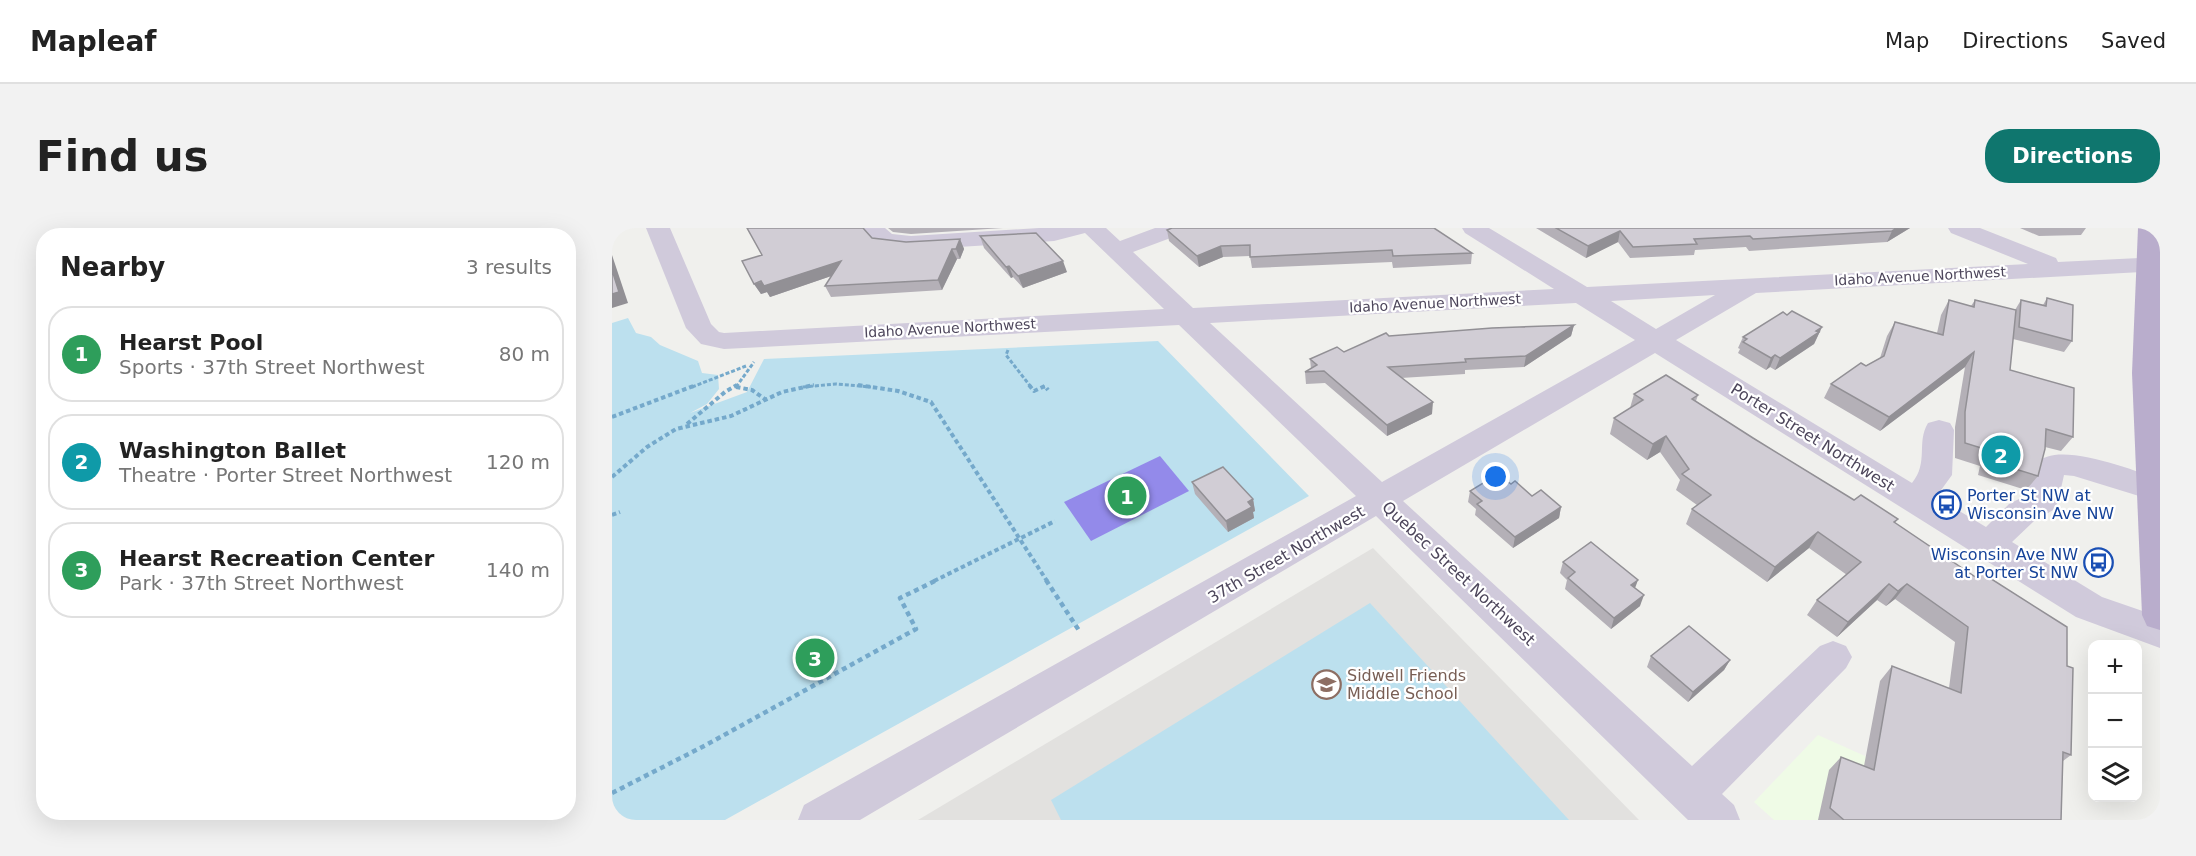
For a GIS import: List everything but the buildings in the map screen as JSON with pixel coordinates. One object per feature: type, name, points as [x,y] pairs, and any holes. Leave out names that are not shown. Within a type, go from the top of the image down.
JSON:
[{"type":"main road","points":[[2149,228],[2153,264],[2145,319],[2160,615]]},
{"type":"street","name":"Idaho Avenue Northwest","points":[[658,228],[699,328],[710,338],[724,341],[1751,285],[2010,260],[2066,270],[2153,264]]},
{"type":"street","points":[[872,228],[885,241],[902,243],[1054,234],[1077,228]]},
{"type":"street","points":[[1105,239],[1176,228]]},
{"type":"street","name":"Porter Street Northwest","points":[[1473,228],[2089,607],[2160,633]]},
{"type":"street","points":[[1959,228],[2010,260]]},
{"type":"street","name":"Quebec Street Northwest","points":[[1105,239],[1705,807]]},
{"type":"street","name":"37th Street Northwest","points":[[819,820],[1381,500],[1751,285]]},
{"type":"street","points":[[1916,501],[1936,475],[1940,430]]},
{"type":"street","points":[[1988,545],[2021,513],[2042,502],[2048,470],[2060,464],[2074,465],[2152,488]]},
{"type":"street","points":[[1705,807],[1833,657]]},
{"type":"path","points":[[1009,344],[1006,356],[1034,391],[1045,386],[1048,390]]},
{"type":"path","points":[[686,425],[725,392],[736,387],[758,357]]},
{"type":"path","points":[[612,417],[753,363]]},
{"type":"path","points":[[612,477],[666,434],[686,425],[738,414],[783,392],[804,386],[873,386],[931,402],[1082,634]]},
{"type":"path","points":[[736,387],[752,390],[767,400]]},
{"type":"path","points":[[612,515],[620,512]]},
{"type":"path","points":[[612,793],[706,745],[916,629],[900,598],[1055,521]]},
{"type":"shaded area","points":[[628,318],[636,333],[651,337],[660,345],[698,361],[702,373],[718,375],[719,389],[707,404],[690,413],[747,392],[764,359],[1158,341],[1309,496],[725,820],[612,820],[612,323]]},
{"type":"shaded area","points":[[1160,456],[1189,491],[1091,541],[1064,502]]},
{"type":"shaded area","name":"Sidwell Friends Middle School","points":[[1373,548],[1639,820],[918,820]]},
{"type":"shaded area","name":"Sidwell Friends Middle School","points":[[1370,603],[1569,820],[1061,820],[1051,800]]},
{"type":"shaded area","points":[[1818,735],[2008,820],[1774,820],[1754,802]]},
{"type":"place","name":"Washington Ballet","points":[[2001,455]]},
{"type":"place","name":"Hearst Pool","points":[[1127,496]]},
{"type":"place","name":"Porter St NW at Wisconsin Ave NW","points":[[1946,504]]},
{"type":"place","name":"Wisconsin Ave NW at Porter St NW","points":[[2099,563]]},
{"type":"place","name":"Hearst Recreation Center","points":[[815,658]]},
{"type":"place","name":"Sidwell Friends Middle School","points":[[1326,684]]}]
